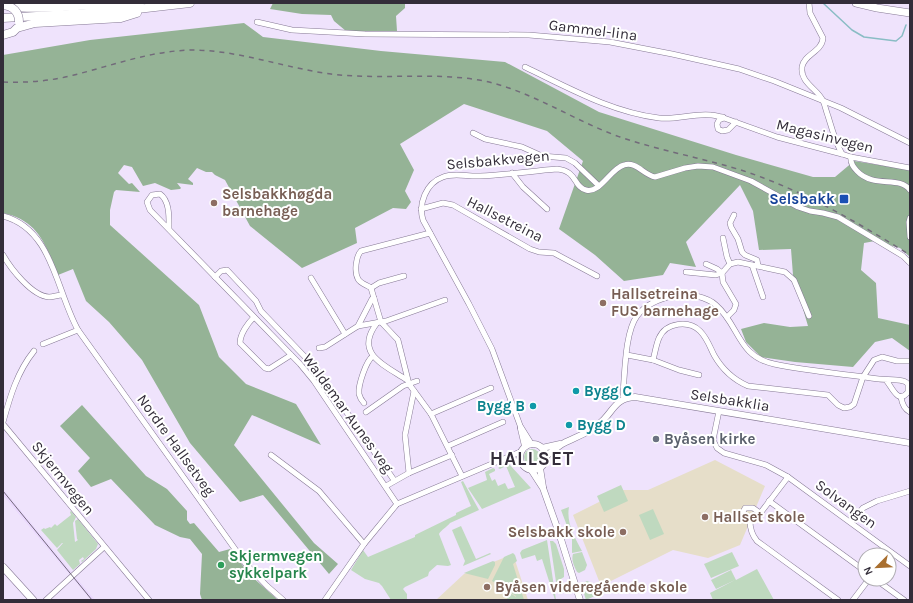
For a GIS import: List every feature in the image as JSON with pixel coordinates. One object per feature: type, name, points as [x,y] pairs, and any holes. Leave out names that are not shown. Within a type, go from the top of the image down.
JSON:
[{"type":"highway","points":[[3,18],[156,8],[190,3]]},
{"type":"highway","points":[[3,5],[32,8],[120,4],[156,8]]},
{"type":"highway","points":[[3,35],[10,34],[18,25],[18,14],[12,7]]},
{"type":"highway","points":[[18,25],[121,18],[156,8]]},
{"type":"main road","points":[[856,3],[910,13]]},
{"type":"main road","points":[[3,567],[33,600]]},
{"type":"street","points":[[809,3],[810,13],[823,38],[823,42],[819,48],[804,62],[802,73],[804,79],[824,101],[836,142],[842,154]]},
{"type":"street","name":"Gammel-lina","points":[[258,22],[292,30],[365,34],[529,35],[610,42],[672,54],[739,70],[774,81],[841,108],[910,143]]},
{"type":"street","name":"Magasinvegen","points":[[525,68],[616,109],[647,117],[663,119],[678,119],[710,115],[736,122],[777,138],[851,157],[910,168]]},
{"type":"street","points":[[724,118],[719,120],[717,124],[718,128],[722,131],[728,130],[736,122]]},
{"type":"street","points":[[474,133],[486,139],[522,146],[542,156],[566,158],[575,163],[599,186],[617,168],[624,165],[630,164],[638,167],[655,177],[685,168],[698,166],[713,167],[751,181],[798,207],[838,217],[903,256],[910,263]]},
{"type":"street","points":[[851,157],[850,161],[852,166],[866,179],[873,181],[897,182],[910,190]]},
{"type":"street","name":"Selsbakkvegen","points":[[421,209],[422,200],[427,191],[437,180],[443,177],[456,175],[480,176],[566,169],[572,174],[580,187],[586,190],[592,190],[599,186]]},
{"type":"street","points":[[512,173],[523,187],[547,209]]},
{"type":"street","name":"Waldemar Aunes veg","points":[[169,229],[166,200],[160,194],[148,198],[147,206],[150,210],[291,355],[314,381],[397,504]]},
{"type":"street","name":"Hallsetreina","points":[[421,209],[443,203],[453,205],[530,250],[554,253],[597,276]]},
{"type":"street","points":[[421,209],[430,233],[492,349],[521,428],[525,446]]},
{"type":"street","points":[[734,215],[730,223],[738,239],[742,252],[745,255],[757,260],[758,266]]},
{"type":"street","name":"Nordre Hallsetveg","points":[[3,216],[14,218],[22,223],[37,238],[44,249],[72,319],[78,330],[246,563],[263,582],[283,600]]},
{"type":"street","points":[[910,218],[910,237]]},
{"type":"street","points":[[430,233],[365,249],[359,252],[357,266],[358,278],[361,282],[371,288],[379,323],[398,340],[408,382],[431,414],[462,476]]},
{"type":"street","points":[[723,238],[730,264]]},
{"type":"street","points":[[3,255],[29,288],[38,294],[49,297],[62,295]]},
{"type":"street","points":[[686,272],[716,275],[722,273],[730,264],[738,262],[785,272],[794,280],[809,316]]},
{"type":"street","points":[[706,264],[722,273],[723,282],[736,304],[734,310],[727,317]]},
{"type":"street","points":[[752,265],[763,297]]},
{"type":"street","name":"Waldemar Aunes veg","points":[[215,277],[221,271],[227,270],[256,301],[261,311],[308,358],[394,480]]},
{"type":"street","points":[[371,288],[379,283],[404,276]]},
{"type":"street","points":[[311,278],[345,334]]},
{"type":"street","points":[[546,456],[562,444],[599,425],[615,405],[624,398],[623,393],[630,333],[637,316],[647,306],[664,298],[681,294],[698,297],[715,304],[727,317],[742,344],[748,351],[762,360],[773,364],[886,380],[904,381],[908,384],[909,388],[906,395],[901,397]]},
{"type":"street","points":[[358,326],[372,299],[374,298]]},
{"type":"street","points":[[319,348],[326,346],[358,326],[379,323],[446,300]]},
{"type":"street","name":"Waldemar Aunes veg","points":[[254,317],[248,323],[240,338],[240,343],[265,368],[269,369],[291,355]]},
{"type":"street","points":[[370,334],[379,323]]},
{"type":"street","points":[[364,324],[370,334],[370,348],[373,356],[408,382],[417,382]]},
{"type":"street","points":[[653,360],[659,338],[666,330],[675,325],[685,324],[694,326],[702,333],[714,356],[723,368],[739,382],[748,386],[828,395],[838,405],[844,408],[850,407],[854,404],[863,376],[874,360],[882,357],[897,361],[910,361]]},
{"type":"street","points":[[42,344],[78,330]]},
{"type":"street","points":[[3,423],[11,395],[19,375],[25,362],[34,351]]},
{"type":"street","points":[[627,355],[653,360],[698,375]]},
{"type":"street","name":"Waldemar Aunes veg","points":[[364,403],[360,397],[360,386],[369,359],[373,356]]},
{"type":"street","points":[[886,380],[893,388],[895,394],[901,397]]},
{"type":"street","name":"Waldemar Aunes veg","points":[[366,412],[408,382]]},
{"type":"street","points":[[431,414],[491,388]]},
{"type":"street","name":"Waldemar Aunes veg","points":[[409,473],[405,435],[414,391]]},
{"type":"street","name":"Selsbakklia","points":[[624,398],[635,397],[910,443]]},
{"type":"street","points":[[901,397],[902,404],[906,410],[910,412]]},
{"type":"street","name":"Solvangen","points":[[719,411],[714,440],[717,448],[724,453],[766,465],[788,477],[851,522],[881,547]]},
{"type":"street","points":[[448,446],[503,422]]},
{"type":"street","name":"Skjermvegen","points":[[3,423],[149,600]]},
{"type":"street","points":[[521,428],[531,444]]},
{"type":"street","points":[[325,600],[364,544],[397,504],[520,452],[525,446],[535,444],[542,448],[546,456],[546,461],[540,468],[532,471]]},
{"type":"street","points":[[542,448],[562,444]]},
{"type":"street","points":[[520,452],[520,461],[524,468],[532,471],[543,488]]},
{"type":"street","points":[[271,455],[318,491],[364,544]]},
{"type":"street","name":"Waldemar Aunes veg","points":[[386,486],[394,480],[452,455]]},
{"type":"street","points":[[499,460],[520,461]]},
{"type":"street","points":[[540,468],[543,488],[580,600]]},
{"type":"street","points":[[760,513],[753,508],[745,508],[742,514],[747,521],[755,520],[788,477]]},
{"type":"street","points":[[851,522],[863,508],[877,501],[910,491]]},
{"type":"street","points":[[769,501],[857,565]]},
{"type":"street","points":[[750,521],[752,536],[757,541],[838,600]]},
{"type":"street","points":[[46,600],[104,547]]},
{"type":"street","name":"Solvangen","points":[[897,558],[910,566]]},
{"type":"street","points":[[853,600],[863,587]]},
{"type":"street","points":[[886,587],[904,600]]},
{"type":"shaded area","points":[[715,460],[765,486],[740,545],[708,558],[673,550],[601,586],[573,515],[623,490],[648,490]]},
{"type":"shaded area","points":[[3,489],[95,600],[91,600],[3,495]]},
{"type":"shaded area","name":"Byåsen videregående skole","points":[[513,554],[528,600],[436,600],[464,574]]},
{"type":"green space","points":[[273,3],[405,3],[405,8],[396,16],[397,31],[346,31],[334,21],[331,15],[302,14],[270,9]]},
{"type":"green space","points":[[244,23],[263,37],[381,51],[505,62],[599,112],[736,155],[813,177],[835,177],[854,161],[910,170],[910,257],[900,248],[875,241],[864,243],[861,270],[876,283],[878,318],[910,325],[910,351],[892,338],[875,342],[853,367],[795,362],[761,357],[746,342],[741,329],[764,323],[790,327],[808,326],[793,275],[791,249],[759,250],[753,211],[740,185],[686,242],[696,267],[670,263],[663,275],[624,281],[595,255],[559,229],[583,161],[547,131],[464,104],[400,144],[414,170],[405,191],[411,202],[406,209],[393,208],[355,228],[357,243],[302,268],[250,226],[225,180],[212,172],[206,172],[197,168],[188,179],[193,183],[193,185],[177,183],[181,188],[171,190],[155,183],[143,186],[132,167],[124,165],[118,173],[129,184],[132,183],[140,192],[116,190],[114,192],[110,210],[110,225],[199,305],[219,357],[246,384],[296,404],[321,445],[252,415],[234,445],[314,543],[338,564],[329,574],[263,495],[240,502],[190,443],[142,360],[109,322],[86,301],[73,269],[58,275],[45,244],[33,228],[25,221],[15,216],[3,213],[3,55],[90,40]]},
{"type":"green space","points":[[82,405],[146,476],[167,489],[187,511],[187,520],[190,524],[194,523],[219,552],[230,549],[250,575],[278,600],[202,600],[200,594],[202,554],[190,539],[180,537],[155,525],[111,479],[91,487],[78,471],[90,458],[60,426]]},
{"type":"green space","points":[[532,449],[538,451],[540,457],[538,463],[532,465],[526,463],[524,457],[526,451]]},
{"type":"green space","points":[[509,464],[531,488],[482,509],[468,488],[487,480],[485,472],[493,468],[495,471],[489,474],[492,481],[495,479],[498,486],[505,483],[508,489],[515,487],[506,466],[500,469],[498,468]]},
{"type":"green space","points":[[463,481],[479,510],[450,523],[439,534],[451,565],[437,565],[429,572],[428,576],[405,587],[403,589],[407,594],[407,600],[391,600],[379,583],[365,579],[351,570],[363,550],[368,557],[415,537],[415,535],[471,506],[461,482]]},
{"type":"green space","points":[[621,485],[628,501],[604,512],[597,496]]},
{"type":"green space","points":[[569,507],[568,513],[570,525],[582,551],[572,553],[572,539],[561,510]]},
{"type":"green space","points":[[653,509],[664,534],[650,540],[639,515]]},
{"type":"green space","points":[[71,511],[76,517],[73,523],[75,542],[78,540],[75,521],[78,519],[98,544],[96,549],[82,562],[81,561],[84,559],[83,557],[79,560],[80,564],[73,570],[57,550],[63,543],[57,548],[41,530],[44,528],[51,528],[55,524],[57,526],[71,515]]},
{"type":"green space","points":[[461,526],[476,559],[490,553],[491,554],[463,566],[465,561],[452,530]]},
{"type":"green space","points":[[547,540],[556,600],[542,559],[537,561],[535,555],[522,559],[520,553],[522,550]]},
{"type":"green space","points":[[550,541],[553,541],[556,544],[564,569],[564,577],[556,582]]},
{"type":"green space","points":[[582,552],[587,565],[585,570],[579,573],[574,565],[572,556],[573,554]]},
{"type":"green space","points":[[732,552],[739,566],[711,578],[704,564]]},
{"type":"green space","points":[[513,553],[517,561],[513,564],[524,600],[508,600],[505,594],[507,591],[516,596],[492,581],[504,557]]},
{"type":"green space","points":[[493,561],[495,562],[495,565],[488,579],[464,573]]},
{"type":"green space","points":[[757,569],[774,600],[713,600],[710,593],[735,580],[716,589],[711,580],[731,570],[736,580]]},
{"type":"green space","points":[[587,581],[592,583],[595,589],[595,596],[588,599],[589,600],[586,600],[581,584]]},
{"type":"waterway","points":[[823,3],[852,30],[864,37],[896,41],[902,36],[906,25]]},
{"type":"tram line","points":[[3,491],[92,600]]},
{"type":"railway","points":[[3,82],[30,82],[57,79],[149,55],[164,52],[195,50],[229,53],[297,68],[349,76],[424,76],[479,80],[515,90],[620,137],[729,166],[766,179],[830,208],[910,255]]},
{"type":"place","name":"Selsbakk","points":[[844,199]]},
{"type":"place","name":"Selsbakkhøgda barnehage","points":[[214,203]]},
{"type":"place","name":"Hallsetreina FUS barnehage","points":[[603,303]]},
{"type":"place","name":"Bygg C","points":[[576,391]]},
{"type":"place","name":"Bygg B","points":[[533,406]]},
{"type":"place","name":"Bygg D","points":[[569,425]]},
{"type":"place","name":"Byåsen kirke","points":[[656,439]]},
{"type":"place","name":"Hallset skole","points":[[705,517]]},
{"type":"place","name":"Selsbakk skole","points":[[623,532]]},
{"type":"place","name":"Skjermvegen sykkelpark","points":[[221,565]]},
{"type":"place","name":"Byåsen videregående skole","points":[[487,587]]},
{"type":"district","name":"HALLSET","points":[[532,458]]}]
